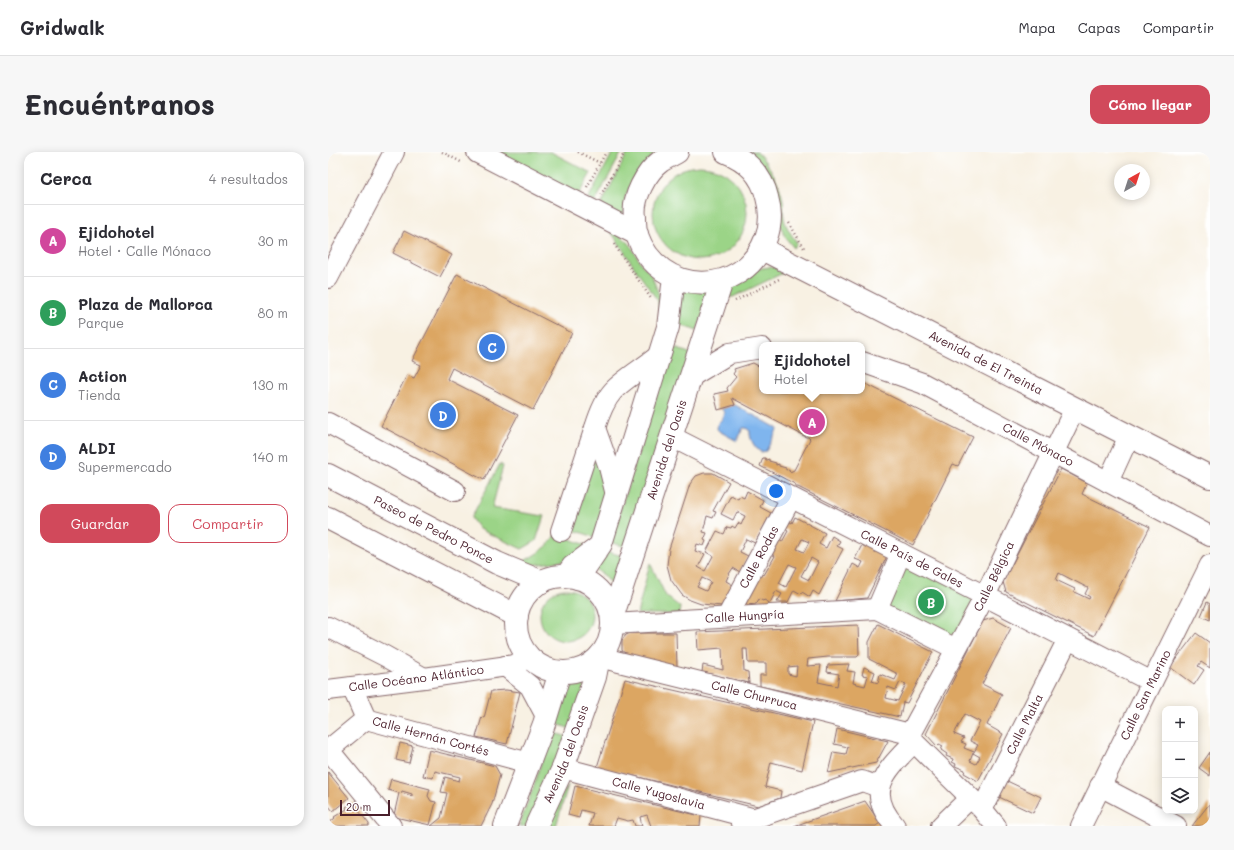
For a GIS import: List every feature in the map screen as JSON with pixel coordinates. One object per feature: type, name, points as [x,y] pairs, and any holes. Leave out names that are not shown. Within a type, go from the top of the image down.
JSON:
[{"type":"main road","points":[[677,152],[660,161],[647,176],[638,194],[634,214],[637,234],[645,252],[658,266],[674,277],[690,282],[701,283],[722,280],[738,274],[752,262],[762,249],[770,229],[770,207],[764,187],[752,169],[732,153]]},
{"type":"main road","points":[[470,157],[586,207],[637,234]]},
{"type":"main road","name":"Avenida de El Treinta","points":[[762,249],[1210,477]]},
{"type":"main road","points":[[571,577],[601,544],[668,327],[674,277]]},
{"type":"main road","name":"Avenida del Oasis","points":[[612,621],[722,280]]},
{"type":"main road","name":"Paseo de Pedro Ponce","points":[[328,475],[497,563],[542,582]]},
{"type":"main road","points":[[328,518],[517,616]]},
{"type":"main road","points":[[556,577],[571,577],[590,582],[600,592],[608,605],[612,621],[607,646],[599,657],[588,666],[575,671],[560,672],[548,669],[538,664],[529,656],[521,644],[517,631],[517,616],[522,602],[530,590],[542,582],[556,577]]},
{"type":"main road","name":"Avenida del Oasis","points":[[536,826],[563,768],[595,677],[599,657]]},
{"type":"main road","points":[[505,826],[546,716],[560,672]]},
{"type":"street","points":[[328,278],[394,152]]},
{"type":"street","points":[[692,376],[730,353],[759,348]]},
{"type":"street","points":[[561,531],[600,413],[613,391],[658,356]]},
{"type":"street","name":"Calle Mónaco","points":[[865,363],[922,383],[1210,536]]},
{"type":"street","name":"Calle Bélgica","points":[[879,787],[885,775],[912,738],[956,649],[986,596],[1075,408]]},
{"type":"street","points":[[328,423],[455,491]]},
{"type":"street","points":[[595,428],[609,467],[616,495]]},
{"type":"street","points":[[1108,482],[1129,436]]},
{"type":"street","name":"Calle País de Gales","points":[[672,437],[1152,682]]},
{"type":"street","name":"Calle Rodas","points":[[727,617],[791,498]]},
{"type":"street","points":[[901,553],[877,609],[956,649]]},
{"type":"street","name":"Calle San Marino","points":[[1081,826],[1210,565]]},
{"type":"street","name":"Calle Hungría","points":[[612,621],[727,617],[877,609]]},
{"type":"street","points":[[328,627],[424,678]]},
{"type":"street","name":"Calle Malta","points":[[941,826],[976,803],[1068,640]]},
{"type":"street","name":"Calle Océano Atlántico","points":[[328,690],[515,665],[529,656]]},
{"type":"street","name":"Calle Churruca","points":[[599,657],[912,738]]},
{"type":"street","points":[[505,666],[530,686],[546,716]]},
{"type":"street","name":"Calle Hernán Cortés","points":[[352,687],[366,719],[529,763]]},
{"type":"street","points":[[366,719],[328,750],[391,826]]},
{"type":"street","points":[[912,738],[976,803],[996,826]]},
{"type":"street","name":"Calle Yugoslavia","points":[[563,768],[755,819]]},
{"type":"street","points":[[734,826],[862,781],[879,787],[880,802],[886,816],[895,826]]},
{"type":"street","points":[[1100,786],[1176,826]]},
{"type":"path","points":[[442,152],[470,157]]},
{"type":"path","points":[[578,152],[600,163]]},
{"type":"path","points":[[586,207],[600,163],[606,152]]},
{"type":"path","points":[[586,207],[625,152]]},
{"type":"path","points":[[611,240],[653,302]]},
{"type":"path","points":[[730,303],[780,279]]},
{"type":"green space","points":[[497,152],[551,152],[591,173],[579,194]]},
{"type":"green space","points":[[613,152],[622,152],[595,202],[588,199]]},
{"type":"green space","points":[[628,152],[655,152],[633,180],[625,197],[624,217],[601,205]]},
{"type":"green space","points":[[749,152],[757,152],[770,168],[776,180],[783,200],[785,222],[797,243],[794,248],[785,237],[778,219],[764,166]]},
{"type":"green space","points":[[691,166],[709,166],[718,169],[734,179],[744,195],[747,204],[747,222],[744,231],[734,247],[718,257],[709,260],[691,260],[682,257],[666,247],[656,231],[653,222],[653,204],[656,195],[666,179],[682,169]]},
{"type":"green space","points":[[613,229],[629,243],[642,265],[651,274],[661,300],[661,314],[659,313],[658,301],[611,232]]},
{"type":"green space","points":[[769,267],[786,269],[783,273],[733,297],[725,297],[731,287],[756,269]]},
{"type":"green space","points":[[681,287],[711,289],[697,331],[678,324]]},
{"type":"green space","points":[[672,347],[692,354],[629,548],[610,542]]},
{"type":"green space","points":[[597,449],[607,498],[595,537],[573,530]]},
{"type":"green space","points":[[500,464],[503,466],[492,508],[544,516],[536,541],[522,549],[479,529],[471,518]]},
{"type":"green space","points":[[555,534],[590,546],[569,560],[532,565],[523,562],[546,547],[553,539]]},
{"type":"green space","points":[[606,551],[625,557],[614,589],[605,576],[595,569]]},
{"type":"green space","points":[[901,553],[985,596],[956,649],[877,609]]},
{"type":"green space","points":[[650,563],[666,596],[680,607],[679,614],[637,614]]},
{"type":"green space","points":[[561,589],[571,589],[585,596],[592,610],[592,620],[585,634],[571,641],[561,641],[551,637],[544,630],[540,620],[540,610],[544,600],[551,593]]},
{"type":"green space","points":[[590,668],[571,729],[554,723],[569,674],[580,673]]},
{"type":"green space","points":[[551,732],[568,737],[527,826],[519,826],[533,788]]},
{"type":"green space","points":[[568,785],[556,826],[543,826]]},
{"type":"water","points":[[735,405],[777,428],[766,451],[761,452],[755,446],[751,440],[750,431],[746,428],[743,428],[737,441],[717,429],[718,423],[722,419],[724,412],[721,409]]},
{"type":"building","points":[[404,231],[452,255],[440,277],[393,253]]},
{"type":"building","points":[[457,274],[572,333],[533,410],[452,368],[447,379],[518,415],[484,480],[381,426],[407,375],[414,378],[421,365],[412,361]]},
{"type":"building","points":[[753,363],[759,366],[759,394],[865,394],[865,383],[973,437],[958,466],[953,464],[913,545],[796,487],[793,483],[760,466],[763,458],[765,458],[766,460],[769,459],[769,461],[776,463],[776,465],[779,464],[779,466],[786,468],[786,470],[789,469],[790,472],[794,470],[810,439],[732,398],[735,405],[718,410],[714,394],[728,391],[727,388],[736,377],[733,374],[735,371],[734,369]]},
{"type":"building","points":[[1061,469],[1087,483],[1082,494],[1150,527],[1094,636],[1006,592],[1003,582]],"holes":[[[1059,573],[1088,588],[1085,594],[1090,597],[1089,599],[1074,592],[1075,589],[1056,580]]]},
{"type":"building","points":[[704,473],[713,473],[729,482],[713,511],[716,512],[713,518],[707,516],[703,532],[707,533],[704,540],[706,541],[704,546],[697,544],[695,551],[705,554],[698,567],[705,571],[713,556],[706,552],[717,531],[724,534],[727,527],[731,528],[732,526],[735,528],[738,523],[741,525],[745,516],[737,512],[733,520],[721,514],[731,495],[738,499],[740,496],[744,498],[747,491],[763,500],[760,507],[771,513],[755,543],[746,539],[740,552],[748,556],[740,572],[733,568],[729,574],[726,581],[733,585],[722,606],[701,604],[682,595],[671,580],[667,565],[669,549],[690,484],[696,476]],"holes":[[[702,578],[711,582],[706,591],[697,587]]]},
{"type":"building","points":[[795,517],[825,533],[819,544],[826,548],[832,536],[840,541],[837,546],[843,549],[819,595],[813,591],[810,597],[802,592],[801,594],[794,590],[788,602],[777,602],[782,594],[776,591],[770,603],[759,599],[756,604],[747,605],[743,598],[757,572],[764,575],[775,556],[768,552],[776,538],[782,542],[788,531],[781,528],[786,520],[792,523]],"holes":[[[802,539],[809,542],[804,552],[797,549]],[[811,558],[818,562],[809,580],[801,576]],[[789,564],[796,567],[786,587],[779,583]]]},
{"type":"building","points":[[864,541],[888,554],[867,598],[835,601],[853,564],[860,568],[863,562],[855,559]]},
{"type":"building","points":[[1207,602],[1210,604],[1210,620],[1201,616]]},
{"type":"building","points":[[993,618],[1011,628],[982,684],[1002,694],[987,725],[1003,734],[978,781],[964,773],[965,770],[955,766],[956,764],[952,762],[953,759],[946,756],[947,754],[941,750],[943,746],[939,744],[937,746],[926,734],[983,621]],"holes":[[[965,714],[980,722],[970,741],[978,745],[974,752],[964,748],[966,744],[961,742],[964,738],[954,734]],[[973,753],[980,757],[976,764],[970,761]]]},
{"type":"building","points":[[878,624],[933,652],[907,703],[903,702],[900,717],[760,686],[760,675],[766,675],[766,663],[748,663],[747,649],[743,649],[744,671],[748,672],[749,683],[702,672],[703,665],[723,670],[722,648],[698,650],[697,632],[858,625],[859,655],[857,657],[808,659],[807,666],[821,665],[818,682],[837,686],[839,674],[827,672],[828,665],[849,664],[847,671],[855,672],[853,683],[865,686],[868,676],[862,675],[864,667],[875,672],[872,681],[878,683],[880,674],[895,680],[898,674],[869,659],[869,642]],"holes":[[[797,666],[796,676],[788,674],[788,667]],[[900,682],[906,684],[898,701],[886,698],[888,687],[896,690]]]},
{"type":"building","points":[[630,633],[676,633],[677,667],[625,655],[622,650],[622,640]]},
{"type":"building","points":[[1196,633],[1210,643],[1210,668],[1201,662],[1198,666],[1204,670],[1194,685],[1170,667]]},
{"type":"building","points":[[625,679],[813,722],[802,770],[771,762],[765,787],[781,791],[780,798],[758,806],[597,767]]},
{"type":"building","points":[[506,690],[520,692],[507,744],[476,737],[482,717],[484,718],[491,691]]},
{"type":"building","points":[[837,729],[888,741],[876,763],[828,773],[833,752],[846,754],[848,747],[834,744]]},
{"type":"building","points":[[400,743],[413,746],[409,763],[396,760]]},
{"type":"building","points":[[429,750],[495,766],[500,775],[492,804],[481,826],[431,826],[441,818],[447,793],[441,792],[445,777],[459,781],[460,777],[435,771],[433,778],[423,776]]},
{"type":"building","points":[[1210,752],[1210,776],[1199,768]]},
{"type":"building","points":[[328,772],[349,798],[333,811],[328,805]]},
{"type":"building","points":[[391,779],[430,789],[428,796],[431,801],[436,802],[430,825],[395,817],[394,815],[399,793],[388,790]],"holes":[[[402,791],[412,794],[412,796],[401,793]]]},
{"type":"building","points":[[1007,781],[1041,797],[1033,813],[999,797]]},
{"type":"building","points":[[575,786],[701,816],[700,826],[651,826],[647,815],[640,817],[642,826],[635,826],[633,820],[628,821],[617,818],[614,826],[589,826],[593,813],[581,810],[579,818],[568,815]]},
{"type":"building","points":[[865,801],[880,823],[876,826],[794,826]]},
{"type":"building","points":[[352,802],[369,826],[328,826],[328,821],[329,823],[335,818],[334,817],[347,809],[346,807]]},
{"type":"building","points":[[1210,803],[1210,826],[1192,826]]},
{"type":"place","name":"Action","points":[[492,347]]},
{"type":"place","name":"ALDI","points":[[443,415]]},
{"type":"place","name":"Ejidohotel","points":[[812,422]]},
{"type":"place","name":"Plaza de Mallorca","points":[[931,602]]}]
